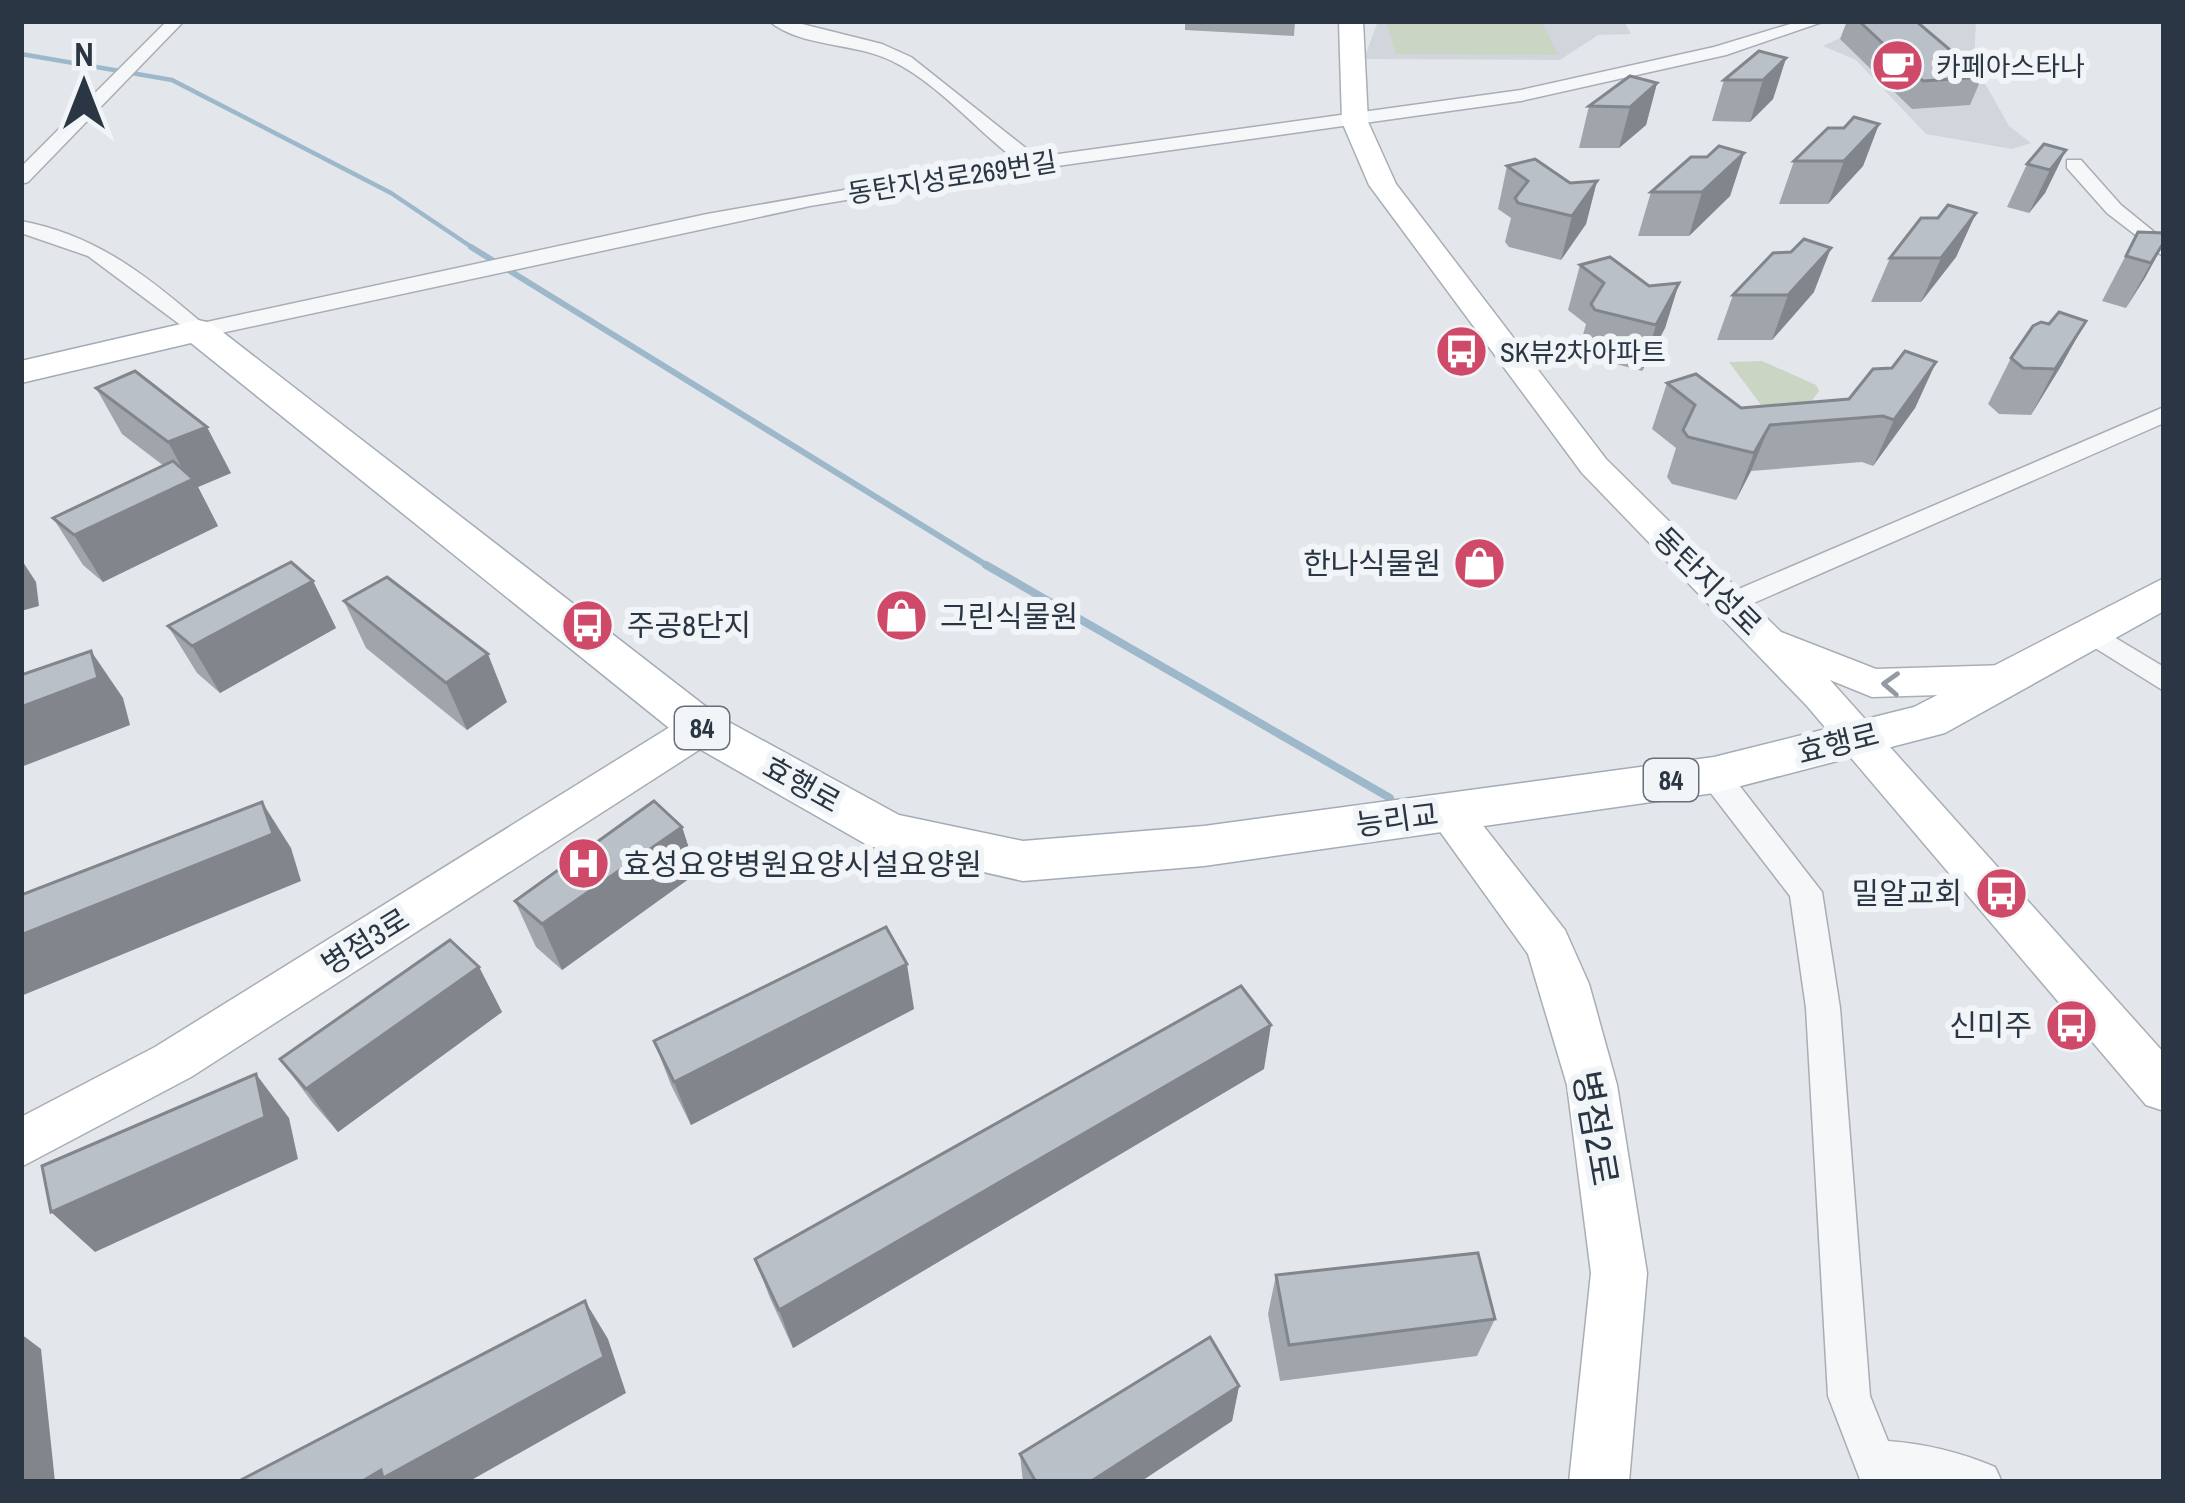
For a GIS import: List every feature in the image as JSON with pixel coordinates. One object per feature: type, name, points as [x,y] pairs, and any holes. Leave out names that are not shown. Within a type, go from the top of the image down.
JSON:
[{"type":"main road","name":"동탄지성로","points":[[1351,21],[1356,125],[1384,185],[1594,466],[1857,738],[2164,1089]]},
{"type":"main road","points":[[21,372],[203,335]]},
{"type":"main road","points":[[21,386],[203,335]]},
{"type":"main road","name":"효행로","points":[[203,335],[701,728],[887,832],[1024,861],[1204,846],[1311,830]]},
{"type":"main road","name":"효행로","points":[[1465,809],[1714,775],[1928,721],[2164,592]]},
{"type":"main road","points":[[1758,632],[1872,683],[2008,679]]},
{"type":"main road","name":"병점3로","points":[[21,1143],[172,1062],[701,728]]},
{"type":"main road","name":"능리교","points":[[1311,830],[1465,809]]},
{"type":"main road","name":"병점2로","points":[[1465,809],[1496,876],[1548,944],[1565,984],[1592,1085],[1619,1273],[1599,1482]]},
{"type":"street","points":[[21,178],[176,21]]},
{"type":"street","points":[[777,21],[797,32],[876,48],[911,64],[941,82],[970,115],[1033,164]]},
{"type":"street","points":[[1356,125],[1639,69],[1816,21]]},
{"type":"street","points":[[21,227],[68,235],[101,251],[203,335],[555,256],[1019,173],[1356,125],[1695,66],[1842,21]]},
{"type":"street","name":"동탄지성로269번길","points":[[555,256],[855,192],[1033,164],[1356,125]]},
{"type":"street","points":[[2074,164],[2158,243]]},
{"type":"street","points":[[1730,603],[2164,414]]},
{"type":"street","points":[[2089,631],[2164,681]]},
{"type":"street","points":[[1714,775],[1805,892],[1823,1007],[1849,1396],[1879,1472],[1928,1466],[1980,1482]]},
{"type":"shaded area","points":[[1378,21],[1624,21],[1631,34],[1598,35],[1560,60],[1364,59]]},
{"type":"shaded area","points":[[1877,21],[1976,21],[1974,64],[2009,126],[2031,143],[2012,149],[1926,134],[1856,60],[1823,46]]},
{"type":"green space","points":[[1386,21],[1542,21],[1558,55],[1396,54]]},
{"type":"green space","points":[[1762,361],[1816,385],[1819,391],[1798,419],[1773,421],[1729,362]]},
{"type":"building","points":[[1859,21],[1916,21],[1982,77],[1923,81]]},
{"type":"building","points":[[1759,51],[1786,58],[1763,80],[1724,80]]},
{"type":"building","points":[[1630,76],[1657,83],[1630,107],[1589,106]]},
{"type":"building","points":[[1854,117],[1879,124],[1844,161],[1794,161],[1828,128],[1844,128]]},
{"type":"building","points":[[2044,144],[2066,150],[2050,170],[2027,164]]},
{"type":"building","points":[[1719,146],[1744,153],[1702,192],[1651,192],[1691,157],[1707,157]]},
{"type":"building","points":[[1535,159],[1570,183],[1597,181],[1572,216],[1518,203],[1515,198],[1528,181],[1507,166]]},
{"type":"building","points":[[1948,205],[1976,213],[1941,258],[1890,258],[1921,218],[1938,218]]},
{"type":"building","points":[[2138,232],[2164,233],[2151,263],[2126,256]]},
{"type":"building","points":[[1804,239],[1831,248],[1788,295],[1733,295],[1773,253],[1791,252]]},
{"type":"building","points":[[1610,257],[1649,286],[1679,283],[1656,325],[1595,310],[1591,304],[1604,283],[1580,265]]},
{"type":"building","points":[[2059,312],[2086,321],[2055,369],[2023,368],[2011,358],[2033,326],[2049,324]]},
{"type":"building","points":[[1905,351],[1936,362],[1894,420],[1883,416],[1770,425],[1754,453],[1688,437],[1683,430],[1695,405],[1667,383],[1696,374],[1741,408],[1849,399],[1873,369],[1892,368]]},
{"type":"building","points":[[135,371],[207,427],[168,442],[96,388]]},
{"type":"building","points":[[173,461],[193,479],[74,535],[53,518]]},
{"type":"building","points":[[291,562],[313,581],[192,646],[168,626]]},
{"type":"building","points":[[387,577],[488,654],[446,683],[344,601]]},
{"type":"building","points":[[91,651],[98,678],[21,707],[21,675]]},
{"type":"building","points":[[654,801],[682,827],[542,924],[515,901]]},
{"type":"building","points":[[262,802],[273,834],[21,935],[21,895]]},
{"type":"building","points":[[886,927],[907,964],[674,1082],[654,1041]]},
{"type":"building","points":[[450,940],[479,967],[306,1089],[280,1059]]},
{"type":"building","points":[[1241,986],[1271,1025],[779,1310],[755,1259]]},
{"type":"building","points":[[256,1074],[265,1117],[51,1212],[42,1166]]},
{"type":"building","points":[[1478,1253],[1495,1319],[1289,1345],[1276,1275]]},
{"type":"building","points":[[585,1301],[604,1357],[383,1478],[381,1470],[361,1482],[237,1482]]},
{"type":"building","points":[[1210,1337],[1239,1386],[1090,1482],[1036,1482],[1020,1454]]},
{"type":"waterway","points":[[21,54],[172,80],[391,193],[476,250]]},
{"type":"waterway","points":[[471,247],[988,566]]},
{"type":"waterway","points":[[988,566],[1390,798]]},
{"type":"place","name":"카페아스타나","points":[[1897,66]]},
{"type":"place","name":"SK뷰2차아파트","points":[[1461,352]]},
{"type":"place","name":"한나식물원","points":[[1480,563]]},
{"type":"place","name":"그린식물원","points":[[901,616]]},
{"type":"place","name":"주공8단지","points":[[588,625]]},
{"type":"place","name":"효성요양병원요양시설요양원","points":[[584,864]]},
{"type":"place","name":"밀알교회","points":[[2001,893]]},
{"type":"place","name":"신미주","points":[[2071,1025]]}]
